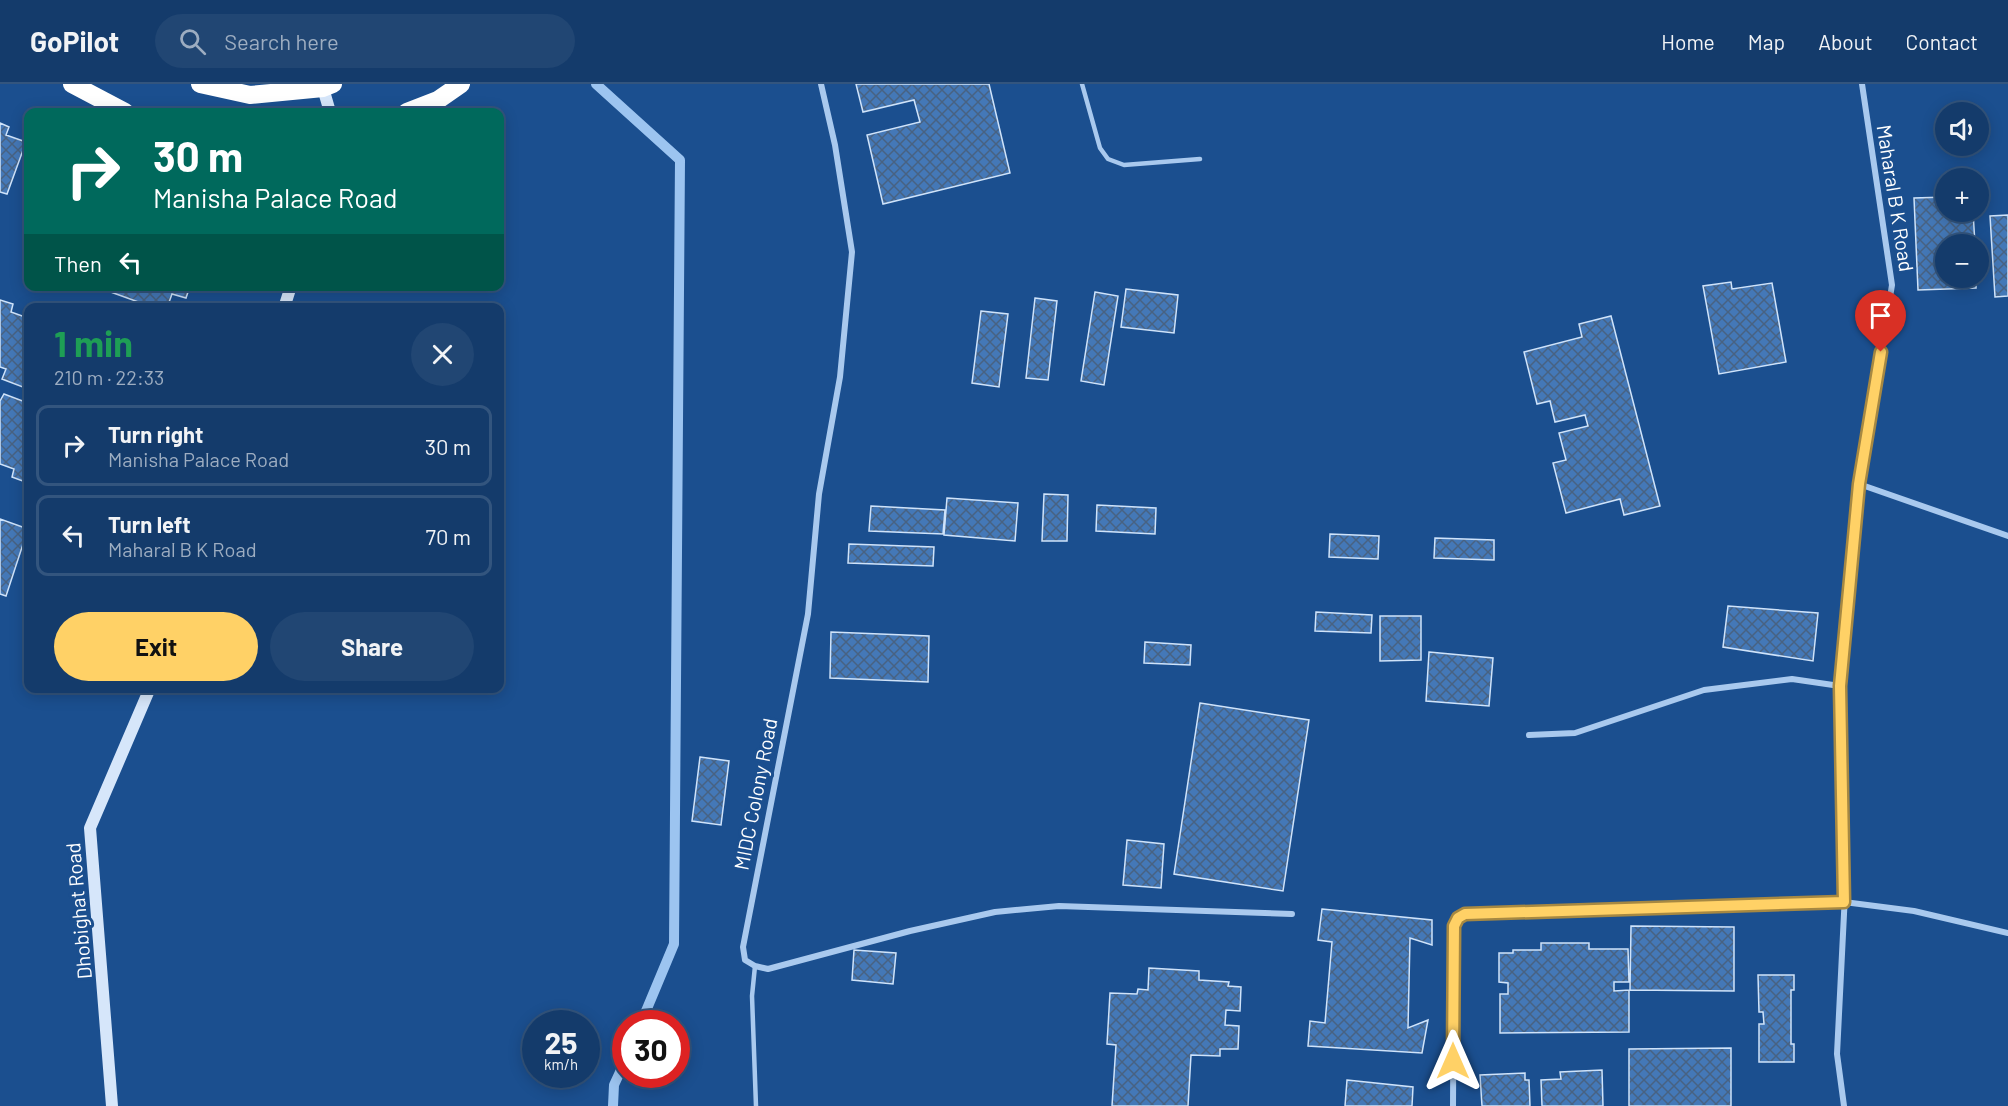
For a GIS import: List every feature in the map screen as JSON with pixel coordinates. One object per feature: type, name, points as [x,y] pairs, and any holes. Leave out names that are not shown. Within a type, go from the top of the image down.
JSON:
[{"type":"highway","points":[[72,84],[117,108]]},
{"type":"highway","points":[[200,84],[250,95],[328,86]]},
{"type":"highway","points":[[417,108],[438,100],[461,84]]},
{"type":"street","name":"MIDC Colony Road","points":[[755,966],[745,960],[743,947],[808,614],[819,494],[840,377],[852,252],[835,145],[821,84]]},
{"type":"street","name":"Maharal B K Road","points":[[1844,1106],[1838,1054],[1844,902],[1840,686],[1859,484],[1892,285],[1862,84]]},
{"type":"street","points":[[328,86],[330,108]]},
{"type":"street","points":[[1859,484],[2008,536]]},
{"type":"street","points":[[1529,735],[1575,733],[1704,690],[1792,679],[1840,686]]},
{"type":"street","name":"Dhobighat Road","points":[[112,1106],[90,828],[148,693]]},
{"type":"street","points":[[1453,1106],[1454,926],[1458,918],[1465,914],[1844,902],[1914,911],[2008,933]]},
{"type":"street","points":[[755,966],[768,969],[782,966],[910,931],[1020,908],[1059,906],[1292,914]]},
{"type":"lane","points":[[1082,84],[1100,148],[1108,159],[1124,165],[1200,159]]},
{"type":"lane","points":[[755,966],[752,996],[756,1106]]},
{"type":"building","points":[[856,84],[989,84],[1010,173],[883,204],[867,135],[920,122],[914,100],[863,112]]},
{"type":"building","points":[[0,123],[9,127],[6,135],[24,141],[24,147],[7,194],[0,192]]},
{"type":"building","points":[[1935,197],[1935,222],[1974,222],[1974,234],[1935,234],[1935,288],[1976,288],[1918,290],[1914,198]]},
{"type":"building","points":[[2008,215],[2008,296],[1995,297],[1990,216]]},
{"type":"building","points":[[1731,282],[1732,289],[1772,283],[1786,362],[1719,374],[1703,286]]},
{"type":"building","points":[[1126,289],[1178,295],[1174,333],[1121,327]]},
{"type":"building","points":[[108,291],[188,291],[186,298],[172,294],[169,303],[141,303]]},
{"type":"building","points":[[1095,292],[1118,296],[1104,385],[1081,381]]},
{"type":"building","points":[[1035,298],[1057,301],[1048,380],[1026,378]]},
{"type":"building","points":[[0,300],[13,304],[11,312],[24,317],[24,387],[2,379],[6,369],[0,367]]},
{"type":"building","points":[[981,311],[1008,314],[999,387],[972,383]]},
{"type":"building","points":[[1611,316],[1660,506],[1624,515],[1620,499],[1566,513],[1553,463],[1566,460],[1559,433],[1588,426],[1585,415],[1555,422],[1550,401],[1537,404],[1524,352],[1582,337],[1579,324]]},
{"type":"building","points":[[4,394],[24,402],[24,482],[12,477],[14,469],[0,464],[0,401]]},
{"type":"building","points":[[1044,494],[1068,495],[1067,541],[1042,541]]},
{"type":"building","points":[[947,498],[1018,503],[1015,541],[944,535]]},
{"type":"building","points":[[1097,505],[1156,508],[1155,534],[1096,531]]},
{"type":"building","points":[[871,506],[945,510],[943,534],[869,531]]},
{"type":"building","points":[[0,519],[24,528],[24,541],[6,596],[0,594]]},
{"type":"building","points":[[1330,534],[1379,536],[1378,559],[1329,557]]},
{"type":"building","points":[[1435,538],[1494,540],[1494,560],[1434,558]]},
{"type":"building","points":[[849,544],[934,547],[933,566],[848,563]]},
{"type":"building","points":[[1728,606],[1818,613],[1813,661],[1723,647]]},
{"type":"building","points":[[1316,612],[1372,615],[1371,633],[1315,631]]},
{"type":"building","points":[[1380,616],[1421,616],[1421,660],[1380,661]]},
{"type":"building","points":[[831,632],[929,636],[928,682],[830,678]]},
{"type":"building","points":[[1145,642],[1191,645],[1190,665],[1144,663]]},
{"type":"building","points":[[1429,652],[1493,658],[1489,706],[1426,701]]},
{"type":"building","points":[[1200,703],[1309,720],[1283,891],[1174,874]]},
{"type":"building","points":[[700,757],[729,761],[721,825],[692,821]]},
{"type":"building","points":[[1127,840],[1164,844],[1161,888],[1123,885]]},
{"type":"building","points":[[1322,909],[1432,920],[1432,945],[1410,938],[1408,1028],[1428,1020],[1422,1053],[1308,1046],[1310,1021],[1325,1023],[1332,942],[1318,940]]},
{"type":"building","points":[[1631,926],[1734,927],[1734,991],[1630,990]]},
{"type":"building","points":[[1541,943],[1589,943],[1589,949],[1628,949],[1629,982],[1614,982],[1614,991],[1629,990],[1629,1032],[1500,1033],[1500,994],[1508,994],[1508,983],[1499,982],[1499,953],[1513,953],[1513,950],[1541,950]]},
{"type":"building","points":[[854,950],[896,953],[893,984],[852,980]]},
{"type":"building","points":[[1149,968],[1199,971],[1199,980],[1229,982],[1228,986],[1241,987],[1240,1011],[1226,1010],[1225,1025],[1239,1026],[1238,1049],[1220,1049],[1220,1056],[1191,1055],[1188,1106],[1112,1106],[1116,1045],[1107,1044],[1110,993],[1137,994],[1138,989],[1148,990]]},
{"type":"building","points":[[1758,975],[1794,975],[1794,990],[1791,990],[1791,1044],[1794,1044],[1794,1062],[1759,1062],[1759,1024],[1764,1024],[1763,1012],[1759,1012]]},
{"type":"building","points":[[1731,1048],[1731,1106],[1629,1106],[1629,1049]]},
{"type":"building","points":[[1602,1070],[1603,1106],[1542,1106],[1541,1080],[1561,1079],[1560,1072]]},
{"type":"building","points":[[1525,1073],[1525,1080],[1529,1080],[1530,1106],[1482,1106],[1480,1075]]},
{"type":"building","points":[[1347,1080],[1413,1087],[1412,1106],[1345,1106]]},
{"type":"waterway","points":[[596,84],[680,160],[674,944],[646,1010]]},
{"type":"waterway","points":[[613,1106],[614,1088]]},
{"type":"route","points":[[1453,1061],[1454,926],[1458,918],[1465,914],[1844,902],[1840,686],[1859,484],[1881,352]]}]
